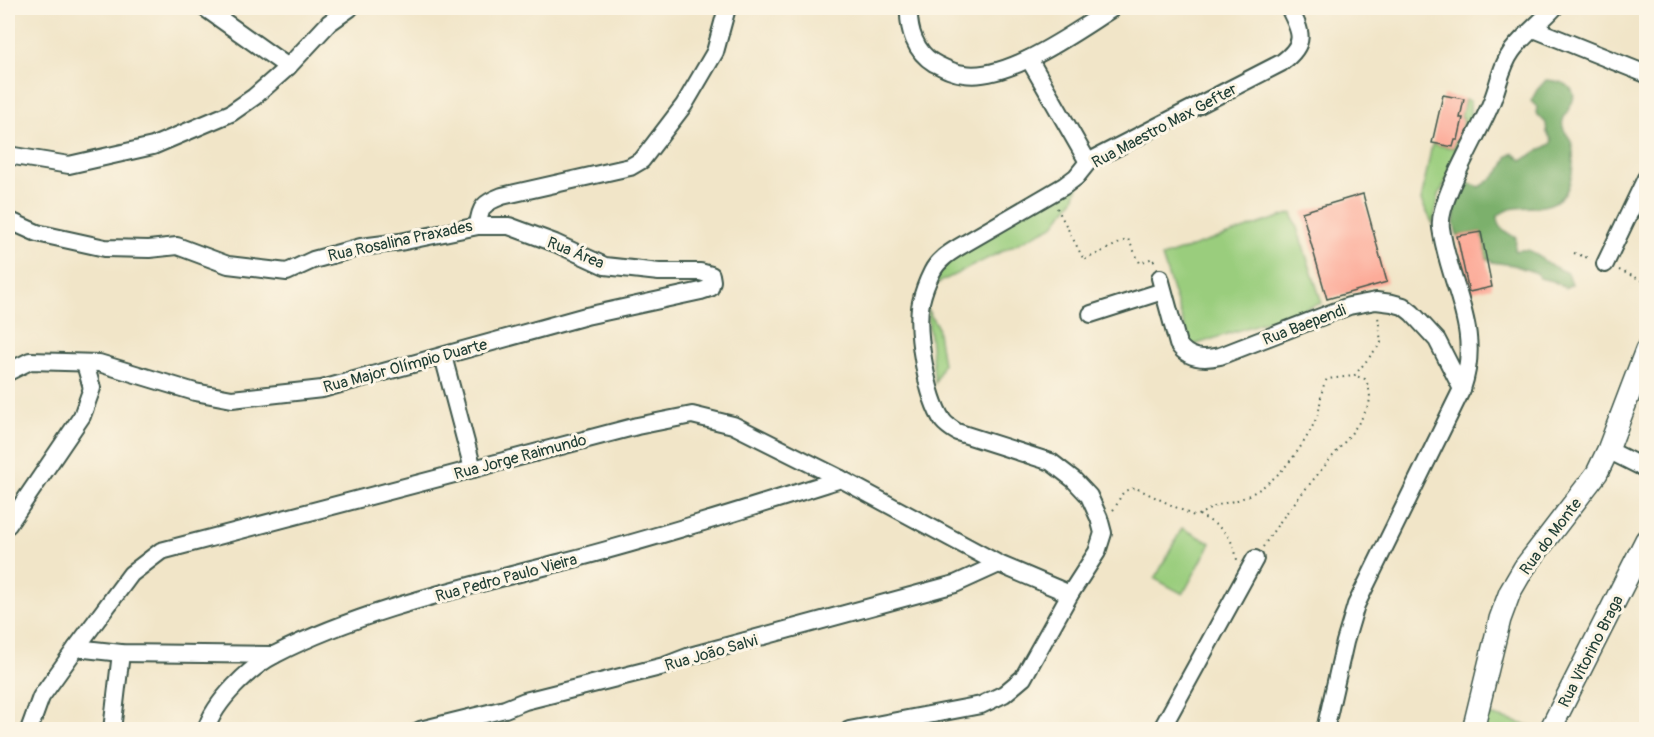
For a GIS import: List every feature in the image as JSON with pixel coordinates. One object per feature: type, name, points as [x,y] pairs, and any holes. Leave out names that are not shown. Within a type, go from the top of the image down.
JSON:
[{"type":"main road","name":"Rua do Monte","points":[[1473,729],[1500,619],[1510,592],[1524,568],[1597,473],[1647,350]]},
{"type":"main road","name":"Rua Vitorino Braga","points":[[1550,729],[1647,540]]},
{"type":"street","points":[[205,8],[288,67]]},
{"type":"street","points":[[8,155],[69,165],[153,146],[231,113],[254,97],[288,67],[329,23],[350,8]]},
{"type":"street","name":"Rua Rosalina Praxades","points":[[8,220],[38,233],[105,248],[149,249],[177,246],[228,265],[287,272],[339,251],[400,242],[478,226],[480,211],[488,202],[502,196],[630,167],[642,160],[684,105],[715,52],[727,8]]},
{"type":"street","points":[[909,8],[908,23],[913,38],[925,57],[948,70],[966,75],[995,72],[1029,59],[1113,8]]},
{"type":"street","name":"Rua Maestro Max Gefter","points":[[849,729],[981,705],[1004,694],[1023,678],[1070,594],[1097,552],[1103,533],[1089,496],[1073,479],[1051,462],[957,432],[945,424],[930,392],[921,336],[920,303],[933,270],[943,257],[1076,177],[1088,162],[1281,63],[1293,54],[1299,42],[1300,30],[1289,8]]},
{"type":"street","points":[[1325,729],[1356,605],[1462,389],[1467,374],[1470,351],[1468,327],[1444,246],[1441,225],[1447,196],[1493,100],[1499,75],[1512,51],[1554,8]]},
{"type":"street","points":[[1534,29],[1647,74]]},
{"type":"street","points":[[1029,59],[1088,162]]},
{"type":"street","points":[[1605,264],[1647,178]]},
{"type":"street","name":"Rua Área","points":[[478,226],[509,226],[555,243],[605,266],[659,272],[700,272],[711,275]]},
{"type":"street","name":"Rua Major Olímpio Duarte","points":[[8,372],[30,361],[99,363],[195,392],[232,399],[322,389],[585,316],[701,291],[710,288],[711,275]]},
{"type":"street","points":[[1090,314],[1162,284]]},
{"type":"street","name":"Rua Baependi","points":[[1162,284],[1178,344],[1188,354],[1202,359],[1220,356],[1349,306],[1376,301],[1403,306],[1437,340],[1462,389]]},
{"type":"street","points":[[443,356],[472,469]]},
{"type":"street","points":[[8,525],[82,416],[92,388],[85,364]]},
{"type":"street","name":"Rua Jorge Raimundo","points":[[29,729],[41,697],[75,648],[131,574],[161,551],[637,426],[692,415],[733,425],[841,479],[999,564],[1070,594]]},
{"type":"street","points":[[1608,450],[1647,469]]},
{"type":"street","name":"Rua Pedro Paulo Vieira","points":[[206,729],[209,718],[227,693],[274,655],[356,620],[660,536],[841,479]]},
{"type":"street","points":[[1161,729],[1255,559]]},
{"type":"street","name":"Rua João Salvi","points":[[420,729],[505,709],[525,701],[664,666],[690,656],[955,584],[999,564]]},
{"type":"street","points":[[75,648],[121,653],[274,655]]},
{"type":"street","points":[[112,729],[121,653]]},
{"type":"path","points":[[1050,194],[1084,260],[1128,239],[1140,263],[1153,258],[1162,284]]},
{"type":"path","points":[[1574,252],[1647,282]]},
{"type":"path","points":[[1354,376],[1382,341],[1376,301]]},
{"type":"path","points":[[1099,518],[1112,510],[1121,494],[1127,489],[1136,488],[1194,516],[1215,506],[1248,496],[1281,470],[1297,452],[1316,420],[1327,379],[1354,376],[1365,379],[1369,406],[1346,440],[1278,522],[1255,559]]},
{"type":"path","points":[[1199,515],[1219,525],[1228,534],[1238,564]]},
{"type":"green space","points":[[1546,80],[1566,84],[1573,94],[1572,103],[1563,122],[1573,151],[1573,167],[1568,188],[1549,205],[1514,208],[1498,216],[1498,220],[1503,230],[1516,238],[1515,251],[1529,251],[1568,273],[1572,284],[1565,288],[1553,281],[1539,278],[1537,273],[1513,265],[1492,262],[1486,258],[1481,232],[1457,236],[1454,224],[1455,206],[1468,183],[1480,187],[1497,174],[1507,157],[1513,153],[1522,160],[1551,144],[1552,140],[1547,133],[1546,123],[1536,113],[1537,107],[1531,101]]},
{"type":"green space","points":[[1465,100],[1470,101],[1471,131],[1439,195],[1433,224],[1421,201],[1432,144],[1454,148],[1455,141],[1459,141]]},
{"type":"green space","points":[[1083,170],[1074,199],[1053,226],[926,289],[933,270]]},
{"type":"green space","points":[[1292,213],[1322,303],[1191,346],[1162,257]]},
{"type":"green space","points":[[927,309],[937,326],[943,364],[935,383]]},
{"type":"green space","points":[[1182,528],[1211,543],[1183,594],[1155,579]]},
{"type":"green space","points":[[1479,712],[1541,729],[1475,730]]},
{"type":"building","points":[[1443,95],[1464,99],[1458,140],[1455,140],[1453,147],[1432,143]]},
{"type":"building","points":[[1363,194],[1387,282],[1327,299],[1302,212]]},
{"type":"building","points":[[1481,232],[1492,287],[1469,292],[1457,236]]}]
